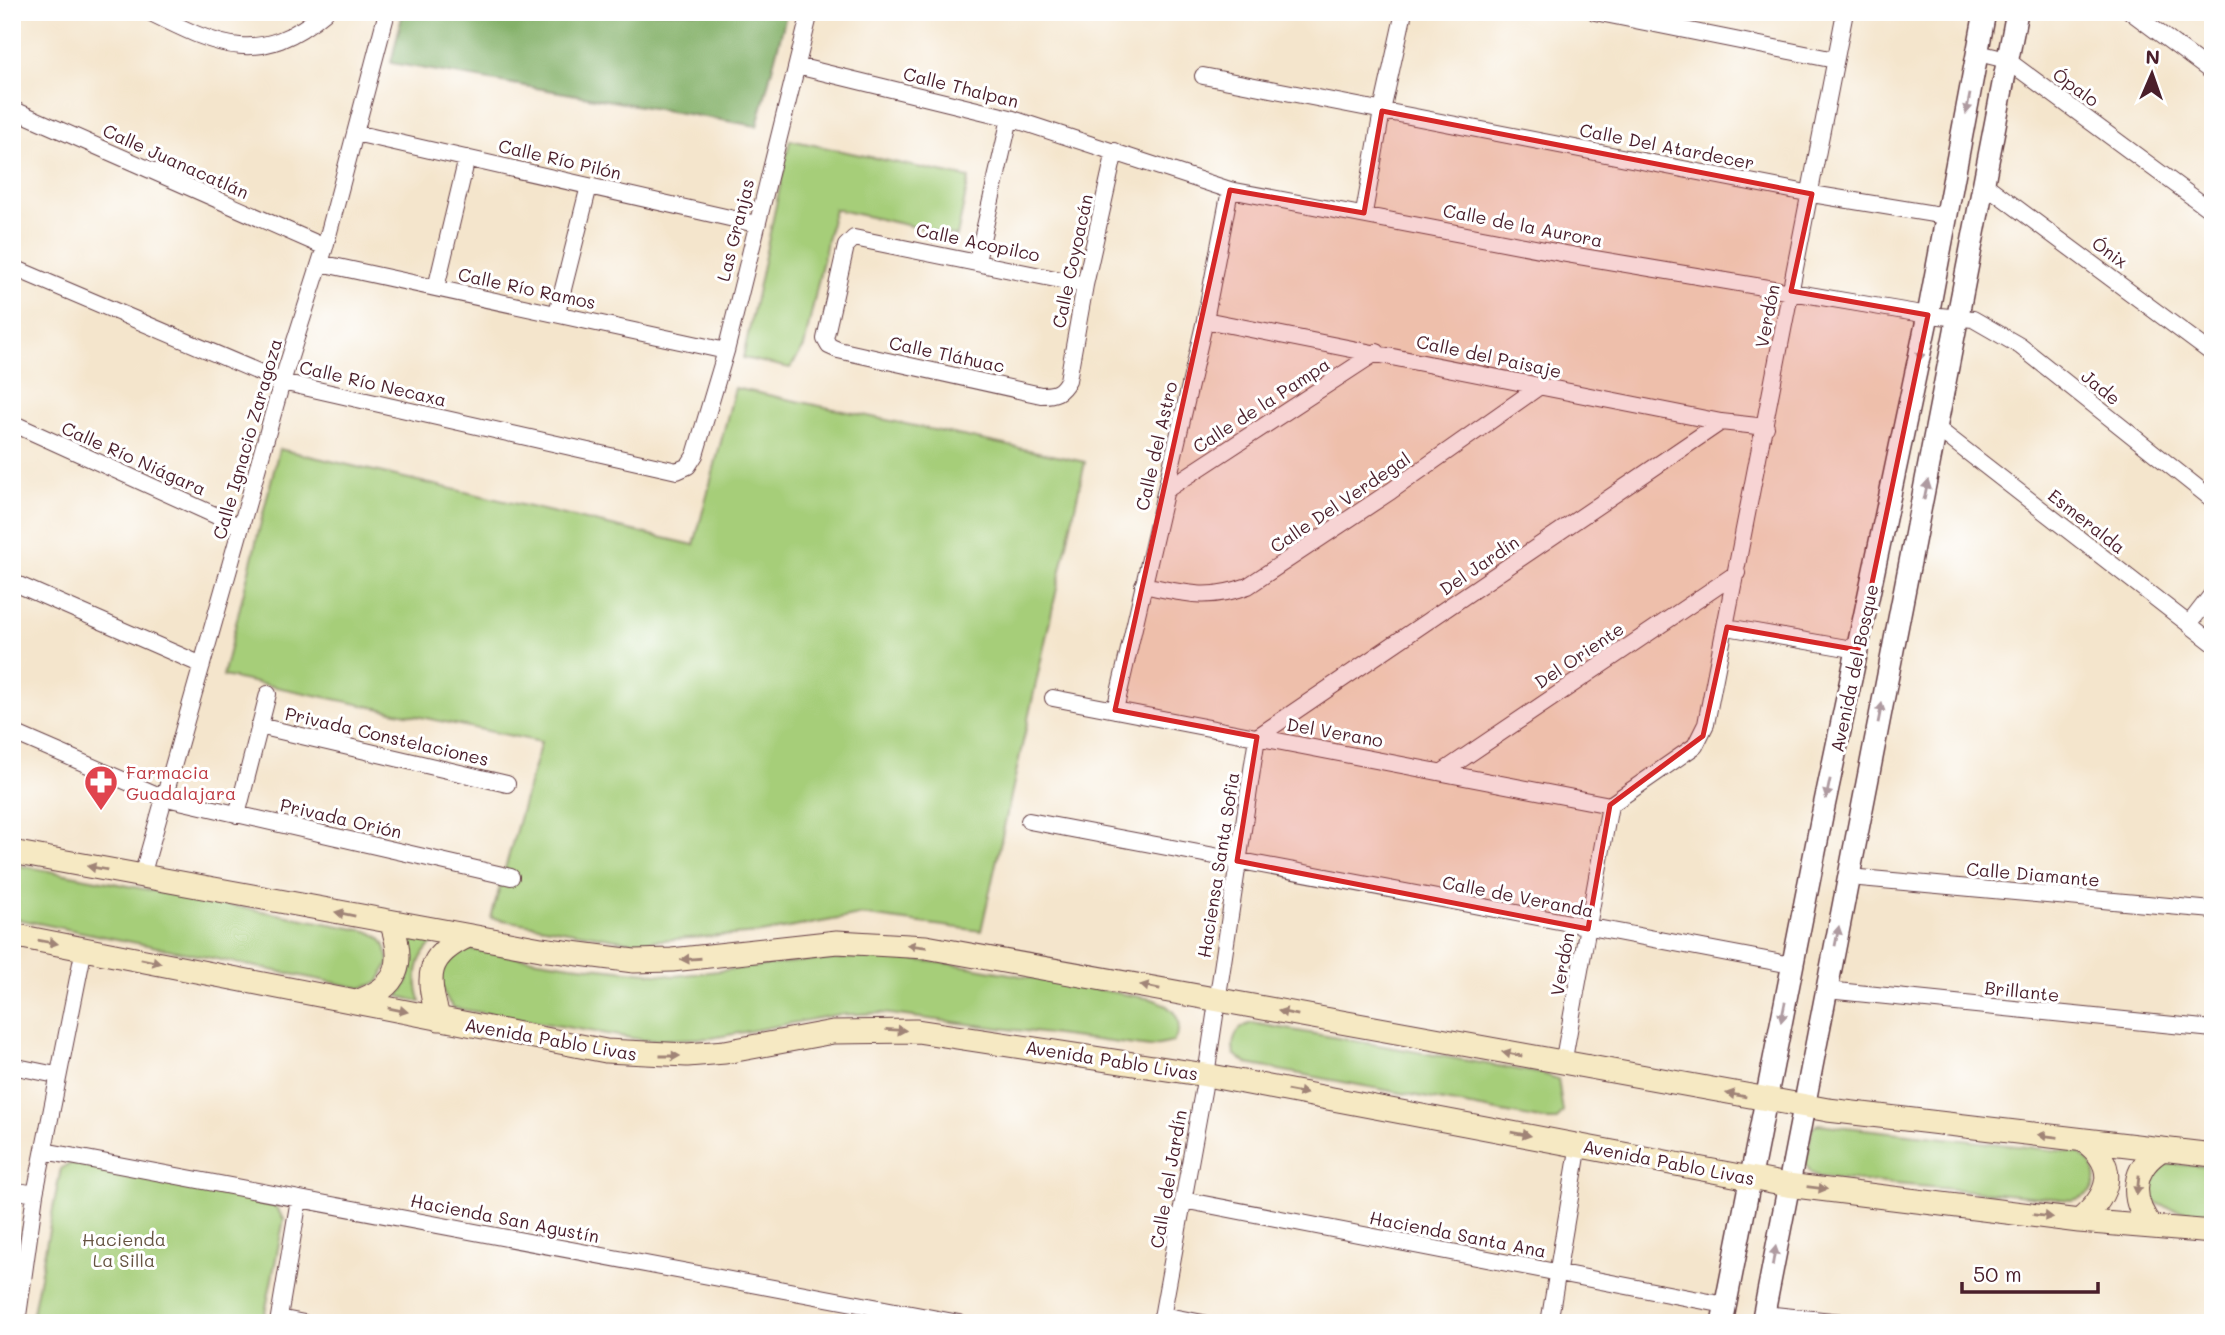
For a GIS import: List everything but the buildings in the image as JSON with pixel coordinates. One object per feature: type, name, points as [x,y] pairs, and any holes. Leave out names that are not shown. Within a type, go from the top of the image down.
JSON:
[{"type":"main road","points":[[12,852],[541,950],[634,961],[703,958],[837,942],[891,943],[985,956],[1765,1100],[2213,1155]]},
{"type":"main road","points":[[356,1002],[380,992],[395,975],[399,954],[391,922]]},
{"type":"main road","name":"Avenida Pablo Livas","points":[[12,936],[573,1046],[663,1056],[725,1052],[833,1032],[917,1031],[1206,1075],[1787,1185],[2079,1221],[2213,1232]]},
{"type":"main road","points":[[439,1019],[431,986],[433,964],[443,950],[468,936]]},
{"type":"main road","points":[[2079,1221],[2099,1202],[2107,1173],[2102,1155],[2083,1140]]},
{"type":"main road","points":[[2152,1227],[2138,1207],[2136,1182],[2144,1163],[2163,1149]]},
{"type":"street","points":[[149,12],[220,43],[253,48],[282,42],[325,12]]},
{"type":"street","name":"Calle Ignacio Zaragoza","points":[[142,876],[162,797],[282,382],[323,255],[387,12]]},
{"type":"street","name":"Las Granjas","points":[[695,455],[726,351],[755,224],[810,12]]},
{"type":"street","points":[[1364,213],[1382,111],[1404,12]]},
{"type":"street","points":[[1595,12],[1835,60]]},
{"type":"street","name":"Verdón","points":[[1563,1064],[1610,805],[1695,746],[1703,736],[1812,194],[1845,12]]},
{"type":"street","name":"Avenida del Bosque","points":[[1724,1314],[1792,965],[1928,315],[1985,12]]},
{"type":"street","name":"Avenida del Bosque","points":[[1763,1318],[2017,12]]},
{"type":"street","points":[[2131,12],[2213,73]]},
{"type":"street","name":"Ópalo","points":[[1978,53],[2007,60],[2213,212]]},
{"type":"street","name":"Calle Thalpan","points":[[796,66],[1010,118],[1115,151]]},
{"type":"street","name":"Calle Del Atardecer","points":[[1203,76],[1812,194],[1946,216]]},
{"type":"street","name":"Calle Juanacatlán","points":[[12,109],[323,255]]},
{"type":"street","points":[[977,261],[1010,118]]},
{"type":"street","name":"Calle Río Pilón","points":[[355,133],[755,224]]},
{"type":"street","name":"Calle de la Aurora","points":[[1115,151],[1230,190],[1364,213],[1566,254],[1928,315]]},
{"type":"street","name":"Calle Coyoacán","points":[[1068,380],[1085,285],[1115,151]]},
{"type":"street","points":[[436,288],[467,158]]},
{"type":"street","name":"Ónix","points":[[1983,183],[2213,354]]},
{"type":"street","points":[[557,313],[589,186]]},
{"type":"street","name":"Calle del Astro","points":[[1115,710],[1205,320],[1230,190]]},
{"type":"street","name":"Calle Acopilco","points":[[825,330],[846,246],[854,237],[1085,285]]},
{"type":"street","name":"Calle Río Ramos","points":[[323,255],[436,288],[726,351]]},
{"type":"street","name":"Calle Río Necaxa","points":[[12,267],[282,382],[653,468],[677,471],[688,466],[695,455]]},
{"type":"street","name":"Jade","points":[[1928,315],[1959,317],[1989,326],[2020,346],[2213,500]]},
{"type":"street","name":"Calle del Paisaje","points":[[1205,320],[1721,422],[1766,427]]},
{"type":"street","name":"Calle Tláhuac","points":[[825,330],[829,346],[838,350],[1041,395],[1054,395],[1062,390],[1068,380]]},
{"type":"street","name":"Calle de la Pampa","points":[[1167,490],[1377,352]]},
{"type":"street","name":"Calle Del Verdegal","points":[[1143,585],[1204,596],[1223,595],[1248,586],[1540,386]]},
{"type":"street","name":"Del Jardín","points":[[1257,737],[1721,422]]},
{"type":"street","name":"Calle Río Niágara","points":[[12,424],[242,527]]},
{"type":"street","name":"Esmeralda","points":[[1938,429],[2213,643]]},
{"type":"street","name":"Del Oriente","points":[[1444,771],[1737,573]]},
{"type":"street","points":[[12,582],[202,665]]},
{"type":"street","points":[[2189,624],[2213,593]]},
{"type":"street","points":[[1727,627],[1858,650]]},
{"type":"street","points":[[237,814],[268,694]]},
{"type":"street","name":"Del Verano","points":[[1053,698],[1610,805]]},
{"type":"street","name":"Privada Constelaciones","points":[[259,726],[507,784]]},
{"type":"street","name":"Privada Orión","points":[[12,732],[162,797],[511,877]]},
{"type":"street","name":"Haciensa Santa Sofia","points":[[1217,1000],[1257,737]]},
{"type":"street","name":"Calle de Veranda","points":[[1029,821],[1588,929],[1792,965]]},
{"type":"street","name":"Calle Diamante","points":[[1849,877],[2213,910]]},
{"type":"street","points":[[16,1314],[56,1075],[84,948]]},
{"type":"street","name":"Brillante","points":[[1827,990],[2213,1029]]},
{"type":"street","name":"Calle del Jardín","points":[[1161,1319],[1206,1075],[1217,1000]]},
{"type":"street","points":[[12,1066],[56,1075]]},
{"type":"street","points":[[1549,1323],[1579,1144]]},
{"type":"street","name":"Hacienda San Agustín","points":[[44,1151],[891,1317],[959,1323]]},
{"type":"street","points":[[12,1190],[35,1194]]},
{"type":"street","points":[[299,1199],[279,1320],[304,1323]]},
{"type":"street","name":"Hacienda Santa Ana","points":[[1184,1200],[1558,1274],[1724,1314]]},
{"type":"street","points":[[1763,1318],[1851,1323]]},
{"type":"street","points":[[1161,1319],[1203,1323]]},
{"type":"highlighted area","points":[[1382,111],[1812,194],[1791,291],[1928,315],[1858,650],[1727,627],[1703,736],[1610,805],[1588,929],[1237,861],[1257,737],[1115,710],[1230,190],[1364,213]]},
{"type":"green space","points":[[403,12],[787,12],[757,126],[391,63]]},
{"type":"green space","points":[[790,140],[969,178],[957,236],[834,209],[804,347],[790,368],[743,358]]},
{"type":"green space","points":[[735,388],[1085,462],[981,931],[860,915],[761,933],[633,942],[491,918],[541,742],[223,676],[279,449],[694,545]]},
{"type":"green space","points":[[12,864],[367,931],[383,942],[389,962],[378,983],[361,988],[12,918]]},
{"type":"green space","points":[[407,937],[435,942],[423,954],[418,969],[417,986],[421,1002],[398,996],[410,975],[411,953]]},
{"type":"green space","points":[[469,949],[571,965],[675,976],[865,957],[953,964],[1152,999],[1172,1010],[1179,1027],[1173,1042],[1150,1047],[882,1013],[835,1015],[712,1038],[643,1040],[454,1008],[443,991],[442,973],[450,957]]},
{"type":"green space","points":[[1252,1023],[1543,1074],[1558,1079],[1563,1112],[1557,1120],[1545,1120],[1247,1064],[1234,1054],[1233,1043],[1238,1031]]},
{"type":"green space","points":[[1818,1124],[2079,1153],[2092,1167],[2095,1181],[2089,1193],[2072,1200],[1819,1177],[1811,1173],[1806,1164],[1812,1128]]},
{"type":"green space","name":"Hacienda La Silla","points":[[73,1163],[274,1205],[284,1219],[263,1323],[31,1323],[61,1168]]},
{"type":"green space","points":[[2171,1164],[2213,1167],[2213,1214],[2174,1209],[2153,1200],[2148,1192],[2150,1181],[2159,1166]]},
{"type":"place","name":"Farmacia Guadalajara","points":[[101,812]]}]
